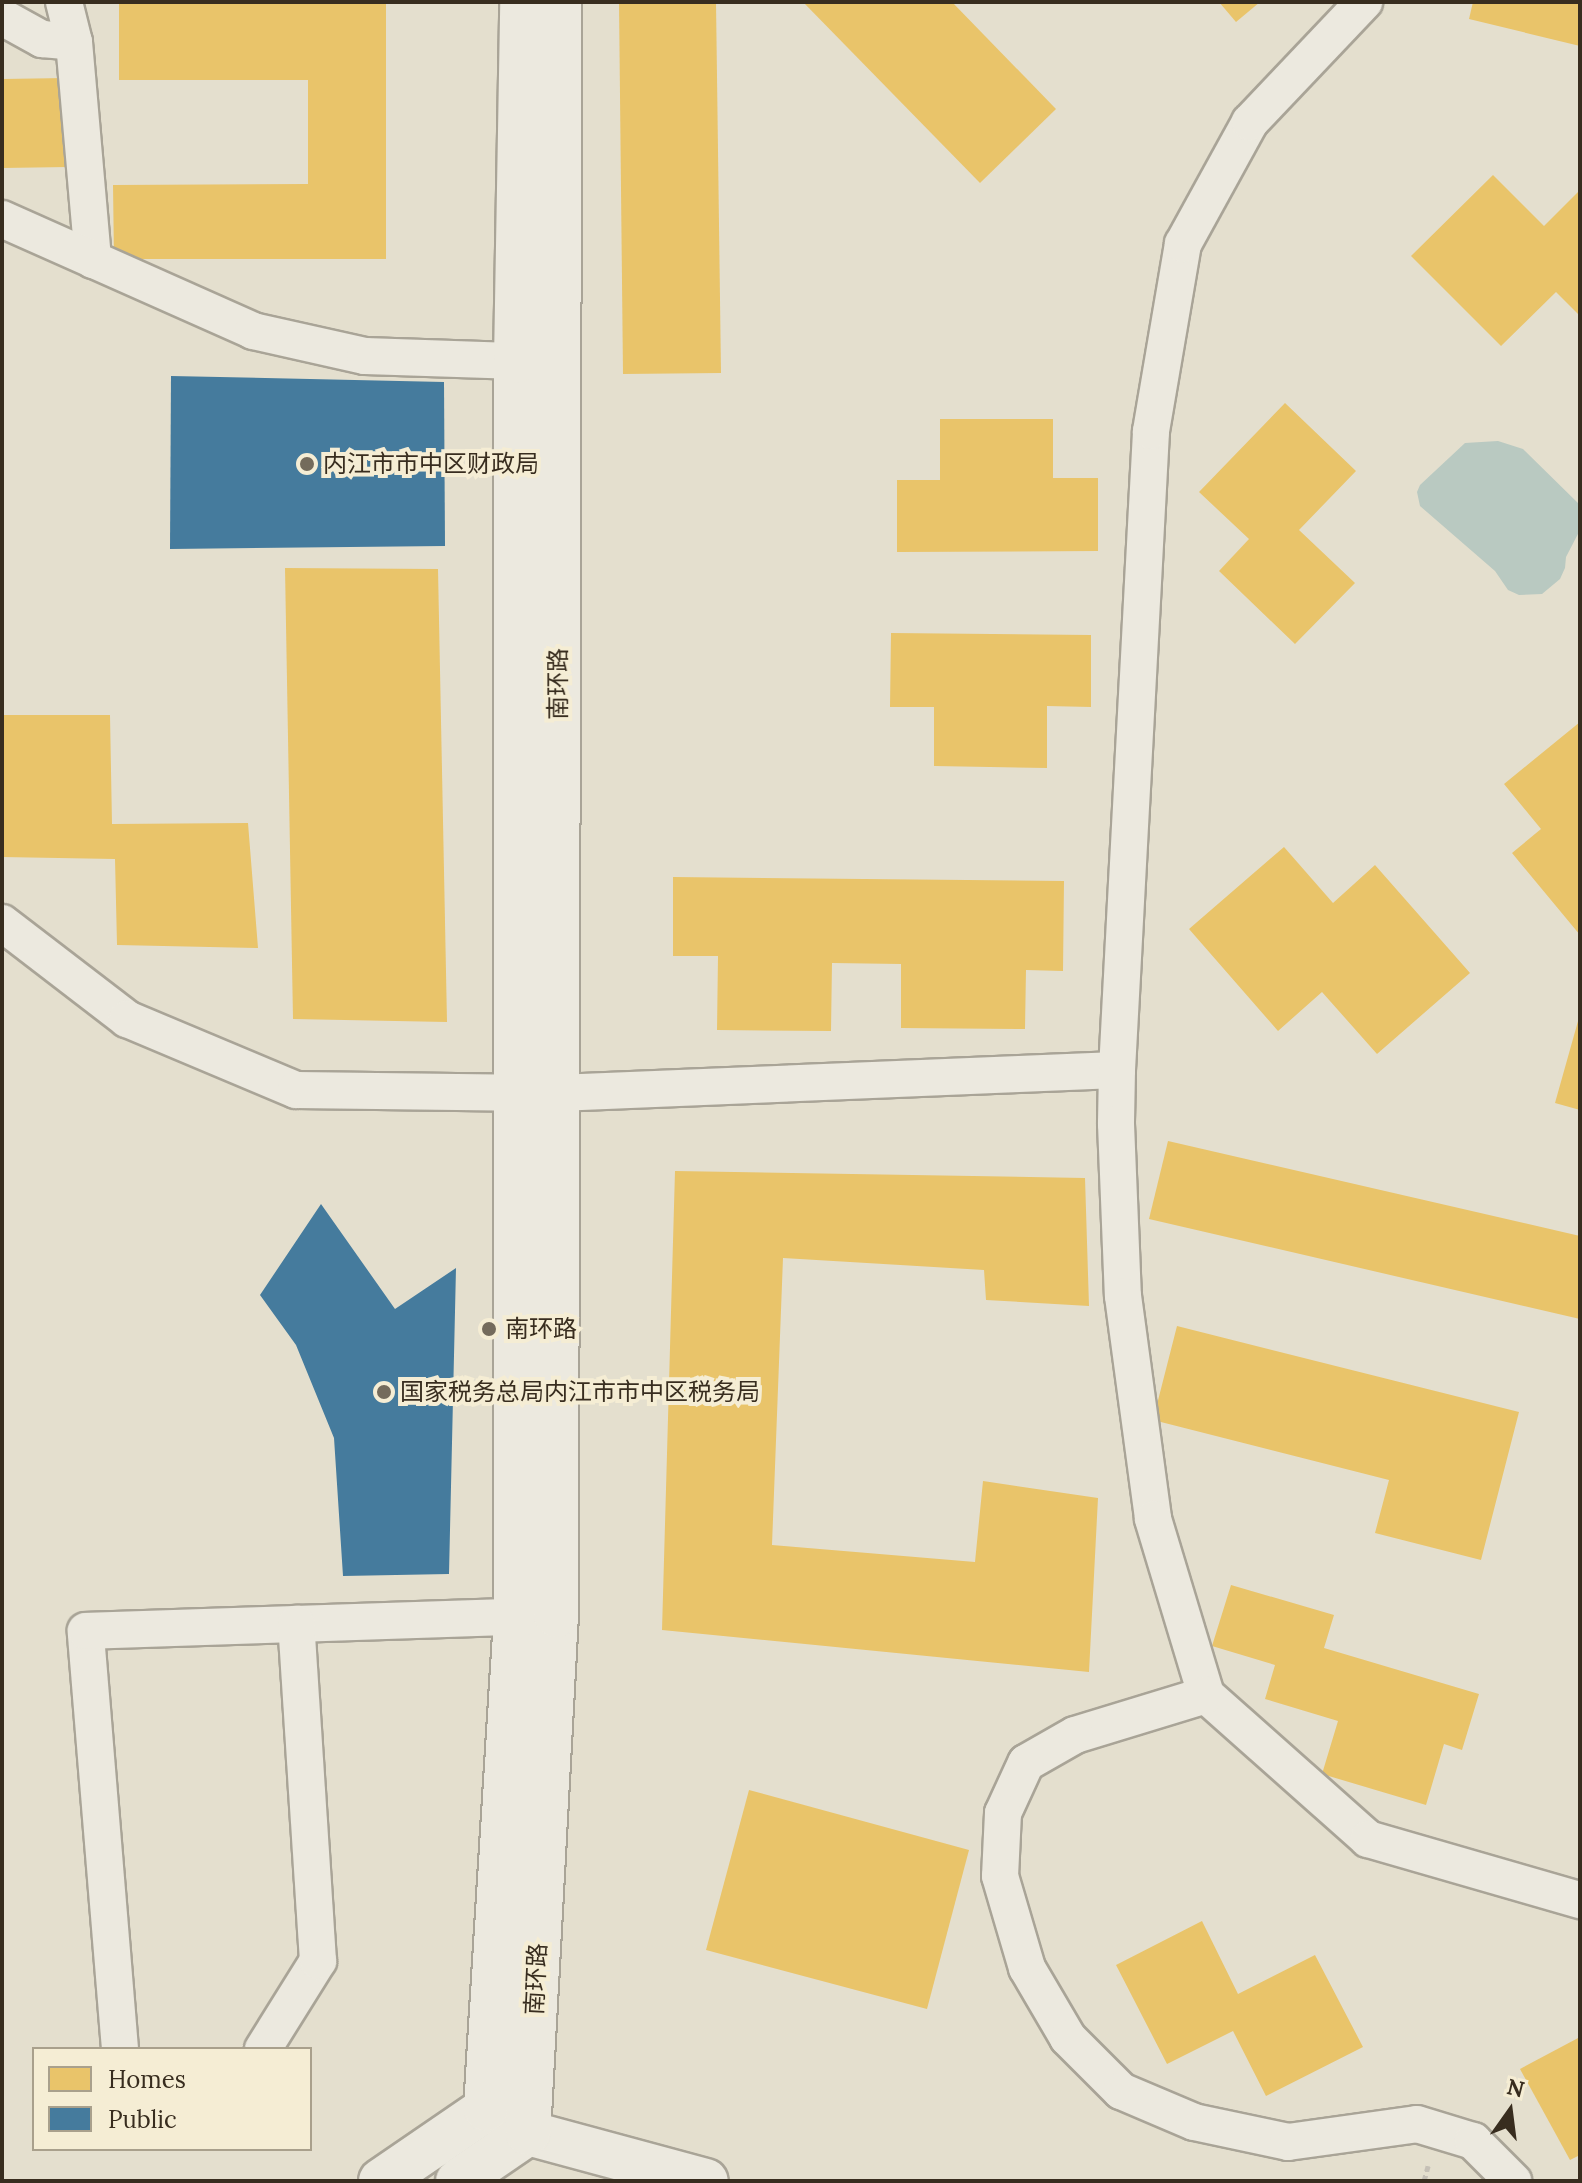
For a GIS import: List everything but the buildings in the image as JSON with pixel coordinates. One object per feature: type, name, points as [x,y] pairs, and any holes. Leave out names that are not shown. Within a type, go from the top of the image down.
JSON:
[{"type":"main road","name":"南环路","points":[[522,2],[537,362],[557,1093],[536,1616],[528,2133]]},
{"type":"main road","name":"南环路","points":[[486,2109],[536,1616],[514,1092],[537,362],[559,2]]},
{"type":"main road","points":[[381,2181],[486,2109],[528,2133],[706,2181]]},
{"type":"main road","points":[[458,2181],[528,2133]]},
{"type":"street","points":[[64,2],[74,42],[93,260]]},
{"type":"street","points":[[1364,2],[1250,122],[1183,244],[1151,431],[1117,1070],[1116,1124],[1123,1296],[1153,1519],[1206,1695],[1368,1839],[1580,1900]]},
{"type":"street","points":[[2,17],[42,39],[74,42]]},
{"type":"street","points":[[2,219],[253,331],[365,356],[537,362]]},
{"type":"street","points":[[2,923],[127,1019],[296,1090],[557,1093],[1117,1070]]},
{"type":"street","points":[[120,2047],[86,1631],[536,1616]]},
{"type":"street","points":[[264,2047],[318,1961],[296,1624]]},
{"type":"street","points":[[1206,1695],[1075,1735],[1026,1763],[1003,1813],[1000,1876],[1027,1968],[1068,2038],[1121,2091],[1194,2122],[1288,2142],[1417,2124],[1473,2141],[1513,2181]]},
{"type":"shaded area","points":[[1498,441],[1523,449],[1580,505],[1580,530],[1566,557],[1565,568],[1560,579],[1542,594],[1519,595],[1508,590],[1495,571],[1420,506],[1417,492],[1420,485],[1465,443]]},
{"type":"place","name":"内江市市中区财政局","points":[[307,464]]},
{"type":"place","name":"南环路","points":[[489,1329]]},
{"type":"place","name":"国家税务总局内江市市中区税务局","points":[[384,1392]]}]
